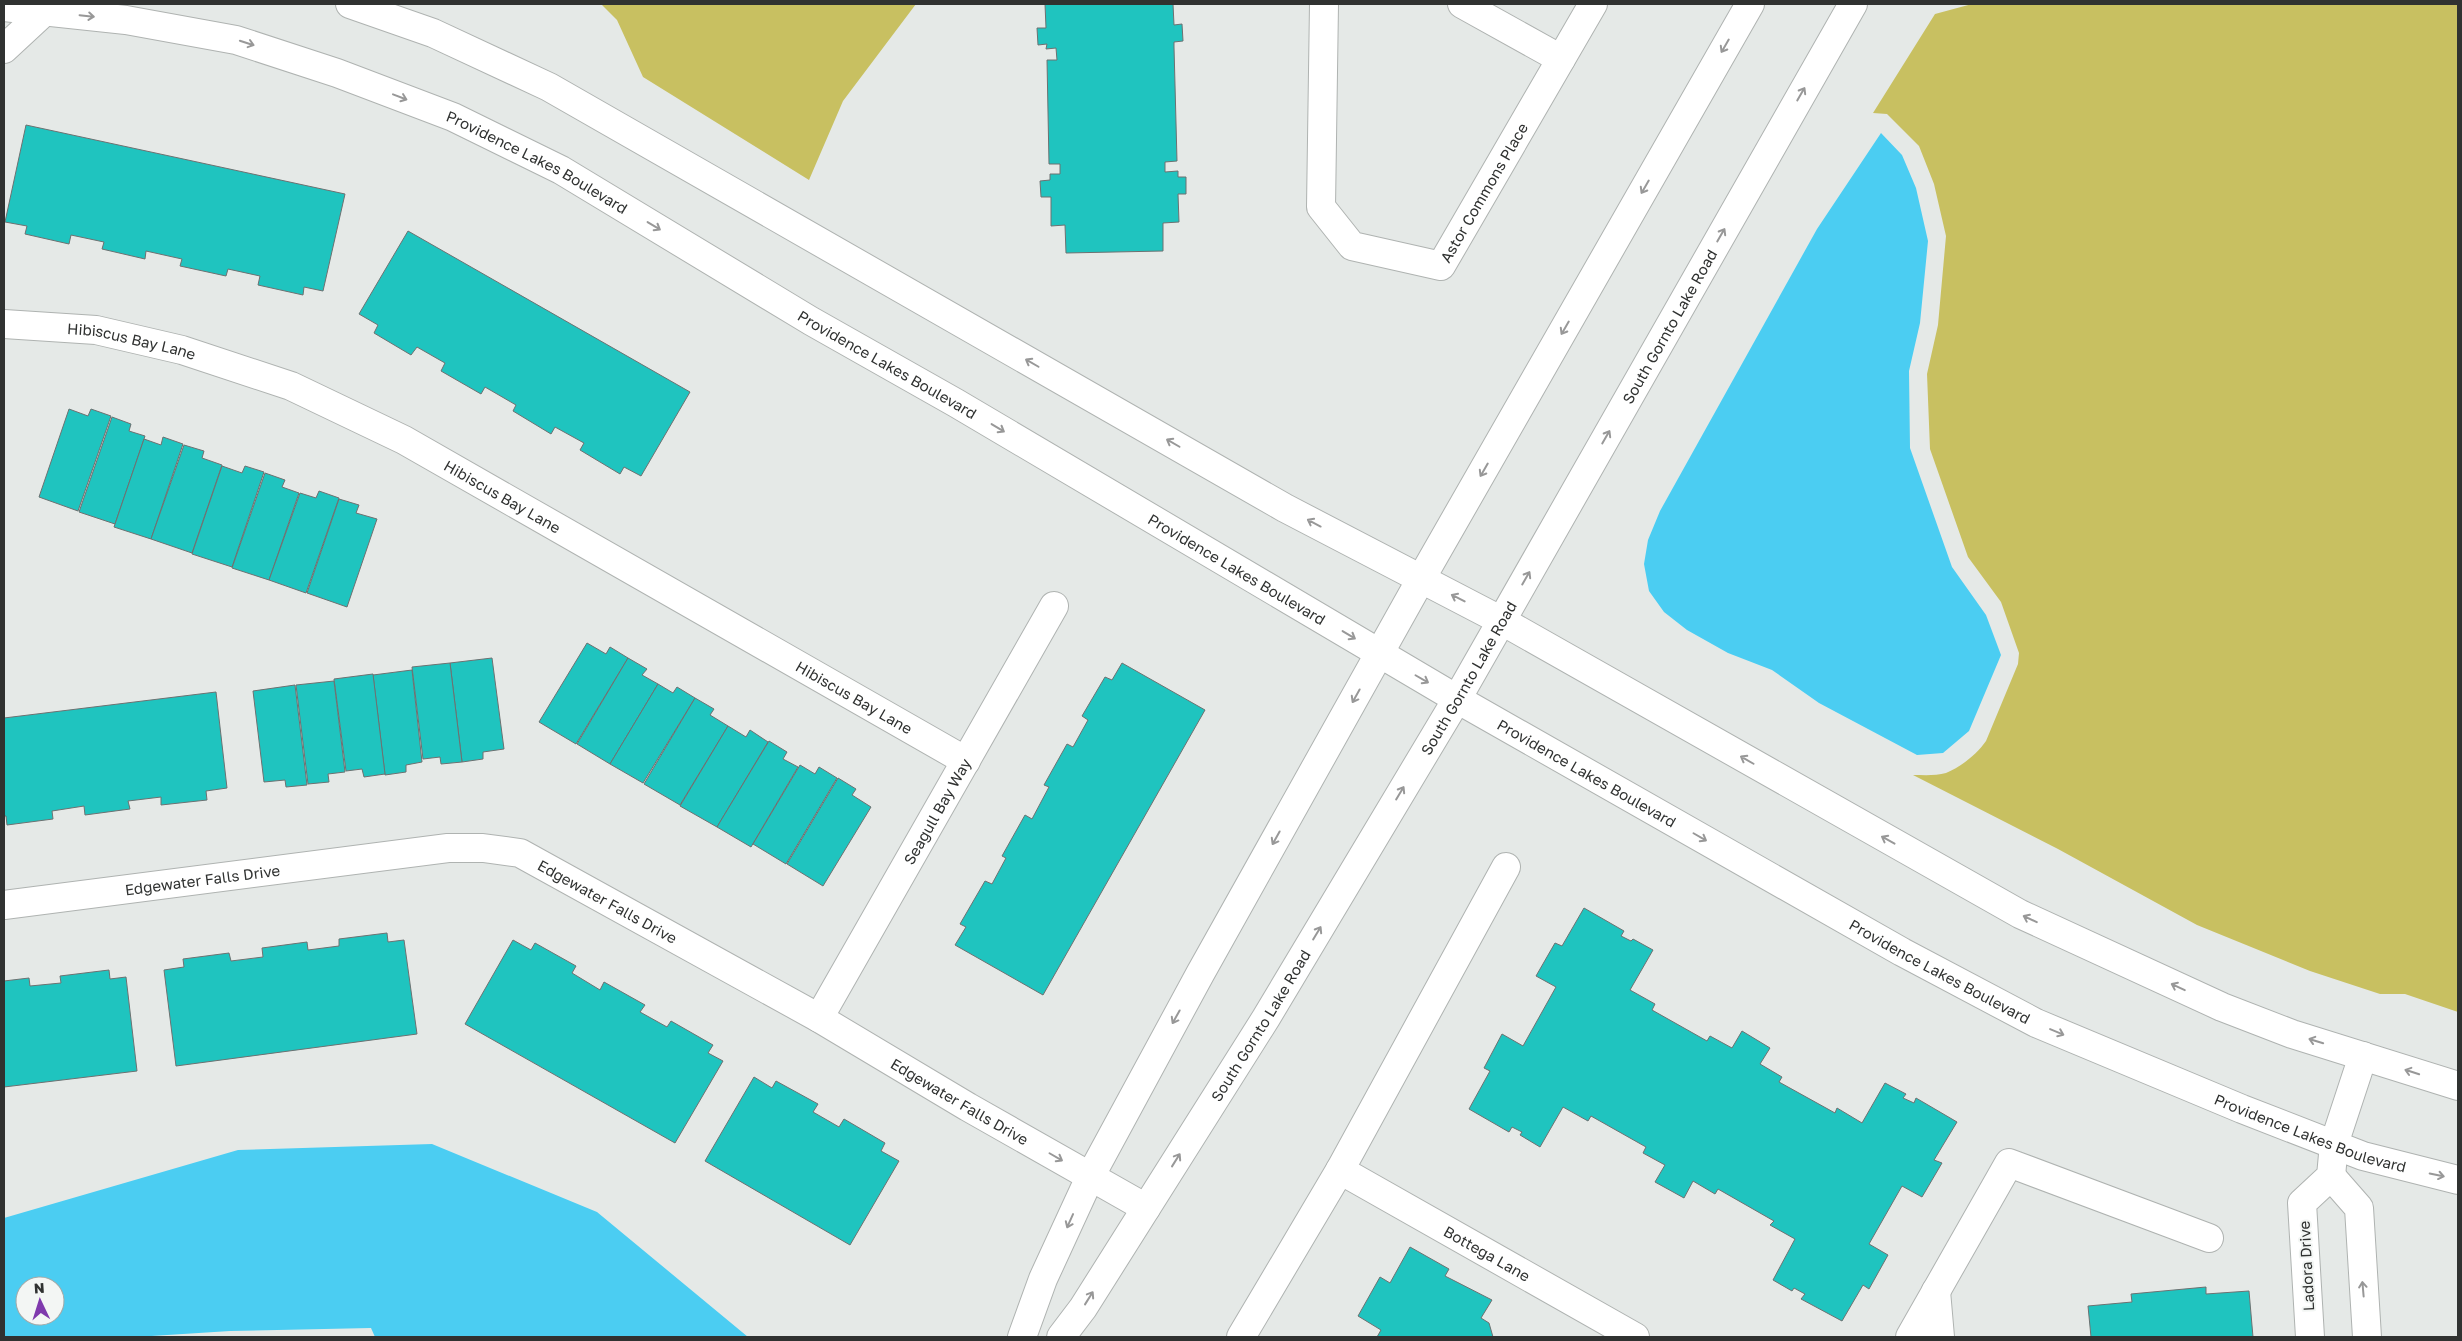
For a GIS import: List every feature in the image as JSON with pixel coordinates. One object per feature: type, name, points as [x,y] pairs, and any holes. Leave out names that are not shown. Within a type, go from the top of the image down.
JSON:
[{"type":"street","points":[[350,4],[433,33],[549,87],[1285,508],[1502,621],[2020,914],[2222,1007],[2292,1034],[2458,1086]]},
{"type":"street","name":"Astor Commons Place","points":[[1324,4],[1321,207],[1352,246],[1441,266],[1593,4]]},
{"type":"street","points":[[1462,4],[1561,59]]},
{"type":"street","points":[[1022,1337],[1043,1279],[1090,1176],[1200,974],[1421,579],[1750,4]]},
{"type":"street","name":"South Gornto Lake Road","points":[[1061,1337],[1083,1308],[1266,1018],[1456,699],[1853,4]]},
{"type":"street","name":"Providence Lakes Boulevard","points":[[4,7],[126,20],[236,40],[337,74],[453,117],[561,170],[810,321],[956,404],[1456,699],[1893,947],[2036,1023],[2224,1102],[2363,1156],[2458,1180]]},
{"type":"street","points":[[4,49],[45,11]]},
{"type":"street","name":"Hibiscus Bay Lane","points":[[4,324],[96,330],[182,350],[291,386],[404,440],[966,761]]},
{"type":"street","name":"Seagull Bay Way","points":[[819,1018],[1054,606]]},
{"type":"street","name":"Edgewater Falls Drive","points":[[4,905],[448,848],[483,848],[520,853],[819,1018],[968,1107],[1146,1208]]},
{"type":"street","points":[[1240,1337],[1340,1170],[1506,868]]},
{"type":"street","points":[[2363,1056],[2334,1144],[2331,1176],[2359,1208],[2367,1337]]},
{"type":"street","points":[[1910,1337],[2009,1164],[2209,1238]]},
{"type":"street","name":"Bottega Lane","points":[[1340,1170],[1635,1337]]},
{"type":"street","name":"Ladora Drive","points":[[2310,1337],[2302,1203],[2331,1176]]},
{"type":"street","points":[[1936,1291],[1940,1337]]},
{"type":"shaded area","points":[[601,4],[916,4],[843,101],[809,180],[643,77],[617,20]]},
{"type":"shaded area","points":[[1972,4],[2458,4],[2458,1012],[2405,994],[2380,994],[2310,971],[2197,925],[2058,849],[1913,775],[1946,773],[1963,764],[1982,746],[1986,741],[2018,664],[2019,653],[2001,602],[1968,557],[1930,449],[1927,374],[1938,325],[1946,236],[1934,184],[1919,146],[1887,114],[1873,113],[1935,14]]},
{"type":"water","points":[[1881,133],[1902,155],[1916,188],[1928,241],[1920,323],[1909,371],[1910,448],[1952,567],[1986,615],[2001,655],[1969,731],[1943,753],[1917,755],[1819,703],[1772,670],[1728,653],[1687,630],[1664,612],[1649,591],[1644,564],[1648,540],[1660,511],[1817,229]]},
{"type":"water","points":[[432,1144],[597,1212],[748,1337],[375,1337],[371,1328],[230,1331],[136,1337],[4,1337],[4,1218],[238,1150]]},
{"type":"building","points":[[1045,4],[1173,4],[1174,25],[1182,24],[1183,41],[1174,42],[1177,161],[1165,162],[1165,172],[1178,171],[1178,177],[1186,177],[1186,194],[1178,194],[1179,222],[1163,223],[1163,251],[1066,253],[1065,225],[1051,226],[1051,197],[1041,197],[1040,181],[1050,180],[1050,174],[1060,174],[1060,164],[1049,164],[1047,60],[1057,60],[1056,48],[1046,49],[1047,44],[1038,45],[1037,28],[1046,28]]},
{"type":"building","points":[[26,125],[345,194],[323,291],[304,287],[303,295],[258,285],[260,276],[228,269],[226,276],[180,266],[182,259],[146,251],[145,259],[102,249],[104,242],[71,235],[69,244],[25,234],[27,226],[5,222]]},
{"type":"building","points":[[408,231],[690,392],[641,476],[624,467],[620,474],[580,450],[584,443],[555,427],[551,434],[513,411],[516,405],[485,387],[481,394],[441,371],[445,363],[417,347],[411,355],[374,333],[378,325],[359,314]]},
{"type":"building","points":[[69,409],[88,416],[91,409],[111,416],[78,511],[39,497]]},
{"type":"building","points":[[112,417],[131,424],[129,431],[145,436],[115,524],[79,512]]},
{"type":"building","points":[[163,437],[183,444],[151,539],[114,527],[144,439],[161,445]]},
{"type":"building","points":[[184,445],[204,451],[202,458],[222,465],[192,553],[151,539]]},
{"type":"building","points":[[222,466],[242,473],[245,466],[264,472],[232,567],[192,554]]},
{"type":"building","points":[[265,473],[285,480],[282,487],[299,493],[269,580],[232,568]]},
{"type":"building","points":[[319,491],[339,498],[306,593],[269,580],[300,493],[316,498]]},
{"type":"building","points":[[339,499],[359,505],[356,513],[377,519],[347,607],[307,593]]},
{"type":"building","points":[[587,643],[606,654],[610,647],[628,658],[576,744],[539,722]]},
{"type":"building","points":[[492,658],[504,749],[483,752],[483,759],[462,762],[450,663]]},
{"type":"building","points":[[628,658],[647,669],[642,675],[658,684],[610,764],[577,744]]},
{"type":"building","points":[[450,663],[462,762],[441,764],[440,757],[423,759],[412,667]]},
{"type":"building","points":[[1122,663],[1205,710],[1043,995],[955,945],[966,927],[960,924],[985,881],[992,884],[1006,858],[1002,856],[1025,815],[1032,819],[1049,787],[1044,785],[1067,744],[1073,747],[1088,720],[1082,716],[1105,677],[1112,680]]},
{"type":"building","points":[[412,670],[422,762],[406,765],[406,772],[385,775],[373,675]]},
{"type":"building","points":[[373,674],[385,774],[364,777],[362,769],[346,771],[334,679]]},
{"type":"building","points":[[334,681],[345,772],[328,774],[329,782],[308,784],[296,685]]},
{"type":"building","points":[[658,684],[673,693],[677,687],[695,698],[643,783],[610,764]]},
{"type":"building","points":[[295,685],[307,785],[286,787],[285,780],[264,782],[253,691]]},
{"type":"building","points":[[216,692],[227,788],[206,791],[207,800],[161,805],[161,797],[128,801],[130,809],[85,815],[84,806],[52,811],[53,819],[7,825],[6,816],[4,816],[4,718]]},
{"type":"building","points":[[695,698],[714,709],[710,715],[728,726],[680,805],[644,784]]},
{"type":"building","points":[[728,726],[746,737],[750,730],[768,742],[717,827],[680,806]]},
{"type":"building","points":[[769,741],[787,752],[783,759],[798,767],[751,847],[717,827]]},
{"type":"building","points":[[800,765],[815,774],[819,767],[837,778],[786,864],[753,844]]},
{"type":"building","points":[[838,778],[856,789],[852,795],[871,807],[823,886],[787,864]]},
{"type":"building","points":[[1584,908],[1624,931],[1621,936],[1631,941],[1633,939],[1653,950],[1630,990],[1655,1004],[1652,1010],[1707,1041],[1710,1036],[1732,1048],[1742,1031],[1770,1048],[1760,1064],[1782,1077],[1779,1082],[1835,1113],[1837,1108],[1862,1123],[1885,1083],[1906,1094],[1903,1098],[1914,1103],[1916,1098],[1957,1122],[1934,1160],[1942,1163],[1922,1197],[1902,1186],[1869,1244],[1888,1255],[1869,1289],[1863,1285],[1842,1321],[1801,1299],[1805,1294],[1794,1288],[1792,1291],[1773,1280],[1795,1239],[1770,1225],[1774,1221],[1718,1189],[1715,1194],[1693,1181],[1684,1198],[1655,1182],[1665,1165],[1643,1153],[1646,1147],[1591,1116],[1588,1121],[1563,1107],[1540,1147],[1520,1135],[1522,1132],[1512,1127],[1509,1132],[1469,1109],[1490,1071],[1484,1068],[1502,1034],[1523,1046],[1556,987],[1536,976],[1555,943],[1562,946]]},
{"type":"building","points":[[387,933],[388,942],[404,940],[417,1034],[176,1066],[164,970],[184,967],[183,959],[229,953],[231,961],[263,957],[262,948],[307,942],[308,950],[339,946],[339,939]]},
{"type":"building","points":[[513,940],[531,950],[535,943],[576,966],[572,973],[600,990],[604,982],[645,1005],[640,1012],[667,1027],[671,1021],[713,1045],[708,1053],[723,1061],[675,1143],[465,1024]]},
{"type":"building","points":[[109,970],[110,979],[126,977],[137,1071],[4,1087],[4,981],[29,978],[30,986],[61,983],[60,976]]},
{"type":"building","points":[[754,1077],[772,1088],[776,1081],[818,1104],[813,1112],[839,1127],[844,1119],[885,1143],[881,1151],[899,1161],[850,1245],[705,1161]]},
{"type":"building","points":[[1410,1247],[1449,1269],[1445,1276],[1492,1300],[1481,1318],[1489,1323],[1493,1337],[1377,1337],[1381,1330],[1358,1316],[1380,1277],[1390,1283]]},
{"type":"building","points":[[2206,1287],[2206,1294],[2249,1291],[2253,1337],[2091,1337],[2088,1306],[2132,1302],[2131,1294]]}]
